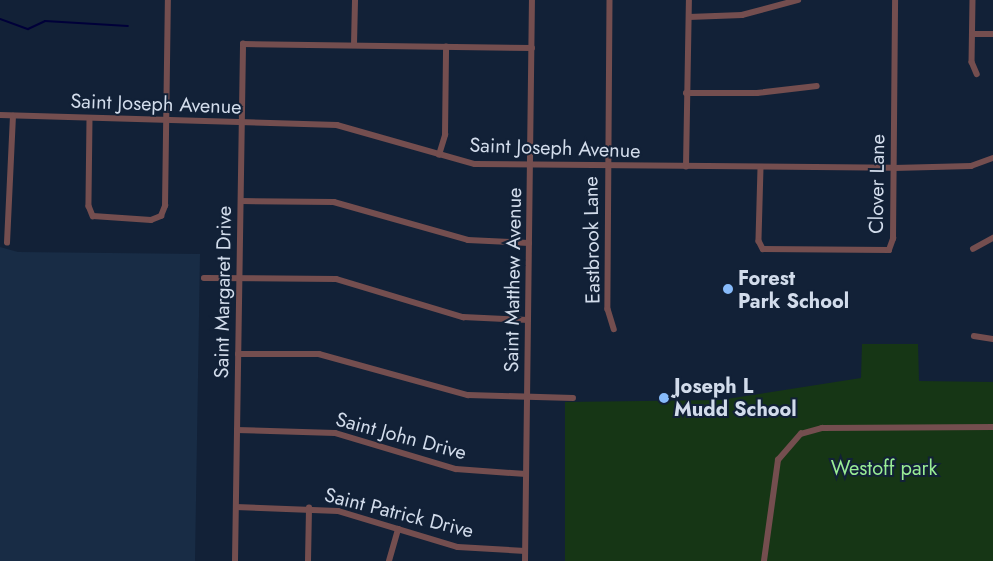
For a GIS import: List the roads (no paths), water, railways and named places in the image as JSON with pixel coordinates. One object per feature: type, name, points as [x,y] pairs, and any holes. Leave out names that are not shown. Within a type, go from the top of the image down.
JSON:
[{"type":"street","points":[[90,119],[89,206],[93,216],[103,219],[151,220],[161,216],[165,206],[168,0]]},
{"type":"street","points":[[355,0],[354,45],[532,48]]},
{"type":"street","name":"Saint Matthew Avenue","points":[[525,561],[532,0]]},
{"type":"street","name":"Eastbrook Lane","points":[[610,0],[608,309],[614,329]]},
{"type":"street","points":[[686,167],[688,0]]},
{"type":"street","points":[[688,17],[742,14],[798,0]]},
{"type":"street","name":"Clover Lane","points":[[761,168],[759,241],[763,249],[772,252],[888,250],[893,239],[895,0]]},
{"type":"street","points":[[973,0],[972,62],[977,74]]},
{"type":"street","points":[[972,34],[993,34]]},
{"type":"street","name":"Saint Margaret Drive","points":[[235,561],[243,44],[354,45]]},
{"type":"street","points":[[440,155],[445,135],[446,47]]},
{"type":"street","points":[[686,93],[757,93],[817,86]]},
{"type":"street","name":"Saint Joseph Avenue","points":[[0,115],[337,125],[475,164],[608,167],[894,168],[971,166],[993,158]]},
{"type":"street","points":[[7,243],[13,116]]},
{"type":"street","points":[[241,200],[334,202],[468,240],[529,243]]},
{"type":"street","points":[[973,249],[993,238]]},
{"type":"street","points":[[204,278],[336,279],[463,317],[528,320]]},
{"type":"street","points":[[974,336],[993,339]]},
{"type":"street","points":[[238,354],[338,357],[468,394],[573,398]]},
{"type":"street","points":[[764,561],[778,460],[794,439],[822,428],[993,428]]},
{"type":"street","name":"Saint John Drive","points":[[237,430],[335,434],[456,469],[526,474]]},
{"type":"street","name":"Saint Patrick Drive","points":[[236,507],[309,508],[338,511],[458,547],[525,551]]},
{"type":"street","points":[[308,561],[309,508]]},
{"type":"street","points":[[388,561],[398,529]]},
{"type":"waterway","points":[[0,19],[28,29],[45,21],[128,26]]},
{"type":"place","name":"Forest Park School","points":[[728,289]]},
{"type":"place","name":"Joseph L Mudd School","points":[[664,398]]},
{"type":"park label","name":"Westoff park","points":[[884,468]]}]
